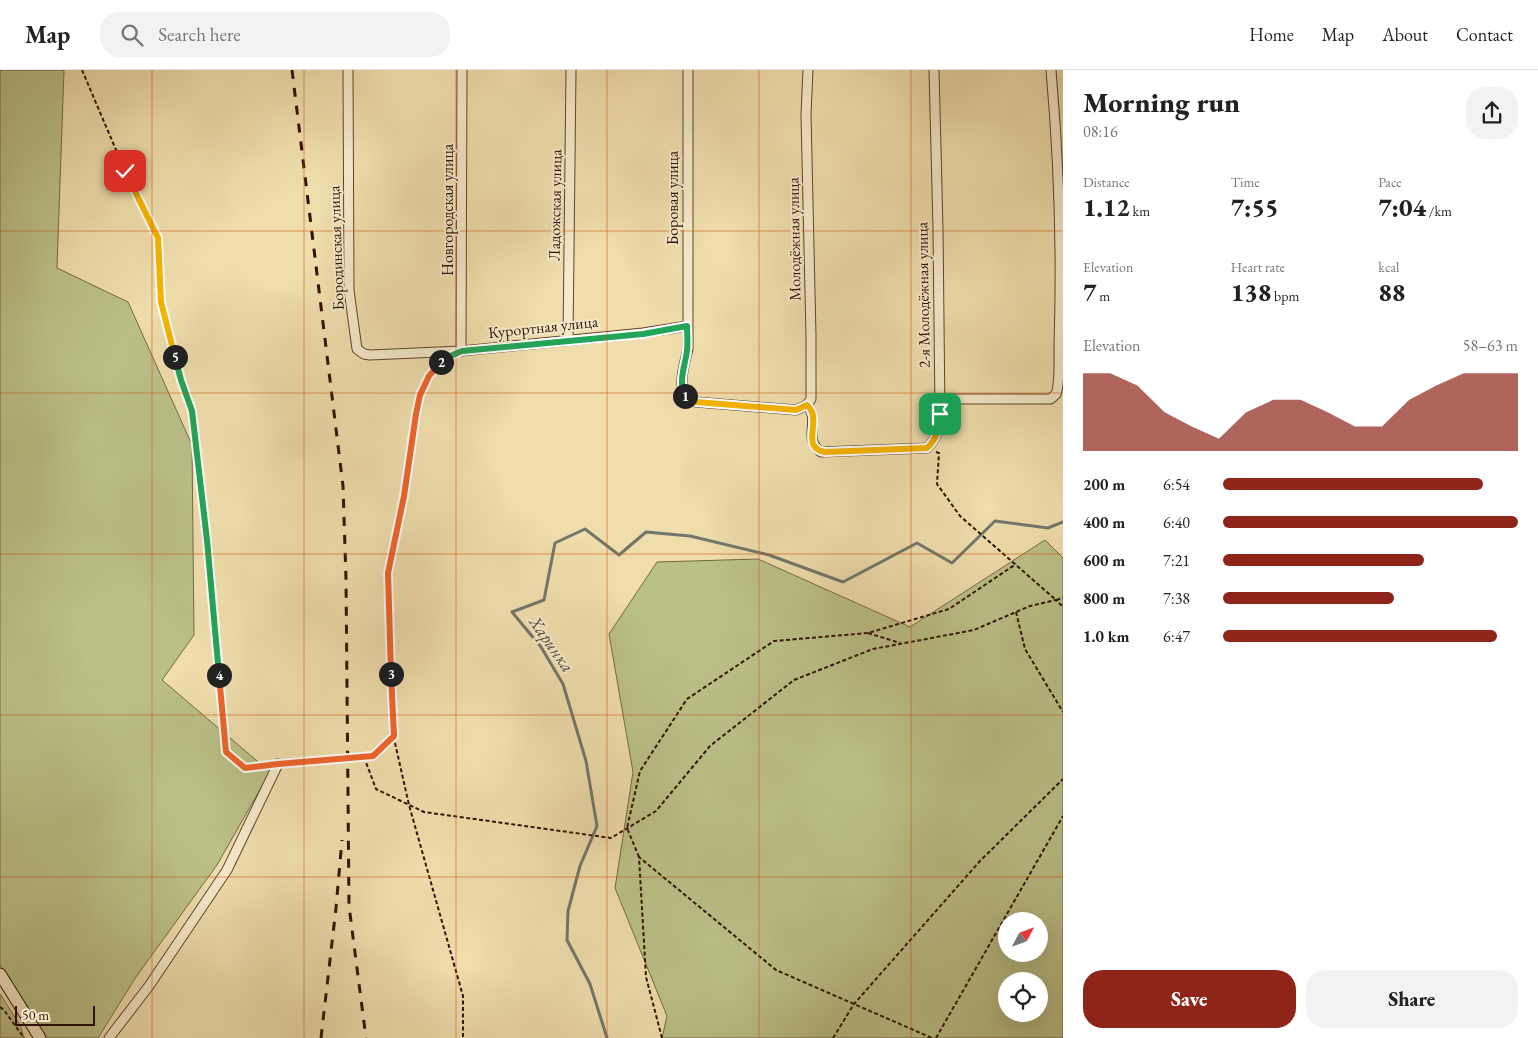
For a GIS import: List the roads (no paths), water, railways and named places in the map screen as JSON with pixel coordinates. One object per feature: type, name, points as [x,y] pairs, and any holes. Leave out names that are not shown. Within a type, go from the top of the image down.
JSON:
[{"type":"street","name":"Бородинская улица","points":[[348,70],[349,290],[357,349],[364,354],[370,355],[462,351]]},
{"type":"street","name":"Новгородская улица","points":[[462,70],[462,351]]},
{"type":"street","name":"Ладожская улица","points":[[568,340],[572,70]]},
{"type":"street","name":"Боровая улица","points":[[688,70],[688,349],[682,390],[689,400],[696,402],[796,410],[807,405]]},
{"type":"street","name":"Молодёжная улица","points":[[807,405],[811,399],[812,336],[806,114],[808,70]]},
{"type":"street","name":"2-я Молодёжная улица","points":[[807,405],[813,417],[813,443],[821,452],[927,448],[933,442],[939,425],[940,399],[934,70]]},
{"type":"street","points":[[940,399],[1050,399],[1056,395],[1060,324],[1059,223],[1055,116],[1051,70]]},
{"type":"street","name":"Курортная улица","points":[[462,351],[643,334],[687,326]]},
{"type":"street","points":[[109,1038],[149,986],[227,870],[278,764]]},
{"type":"street","points":[[0,974],[40,1038]]},
{"type":"lane","points":[[394,736],[388,573],[404,496],[416,414],[420,395],[429,376],[443,359],[462,351]]},
{"type":"waterway","name":"Харинка","points":[[607,1038],[590,984],[567,940],[568,911],[580,866],[597,826],[586,761],[563,684],[541,647],[512,612],[544,600],[555,543],[585,529],[619,555],[646,532],[690,536],[769,555],[843,582],[917,543],[952,563],[995,521],[1048,528],[1063,522]]},
{"type":"railway","points":[[292,70],[343,486],[346,579],[349,906],[366,1038]]},
{"type":"railway","points":[[321,1038],[342,840]]}]
